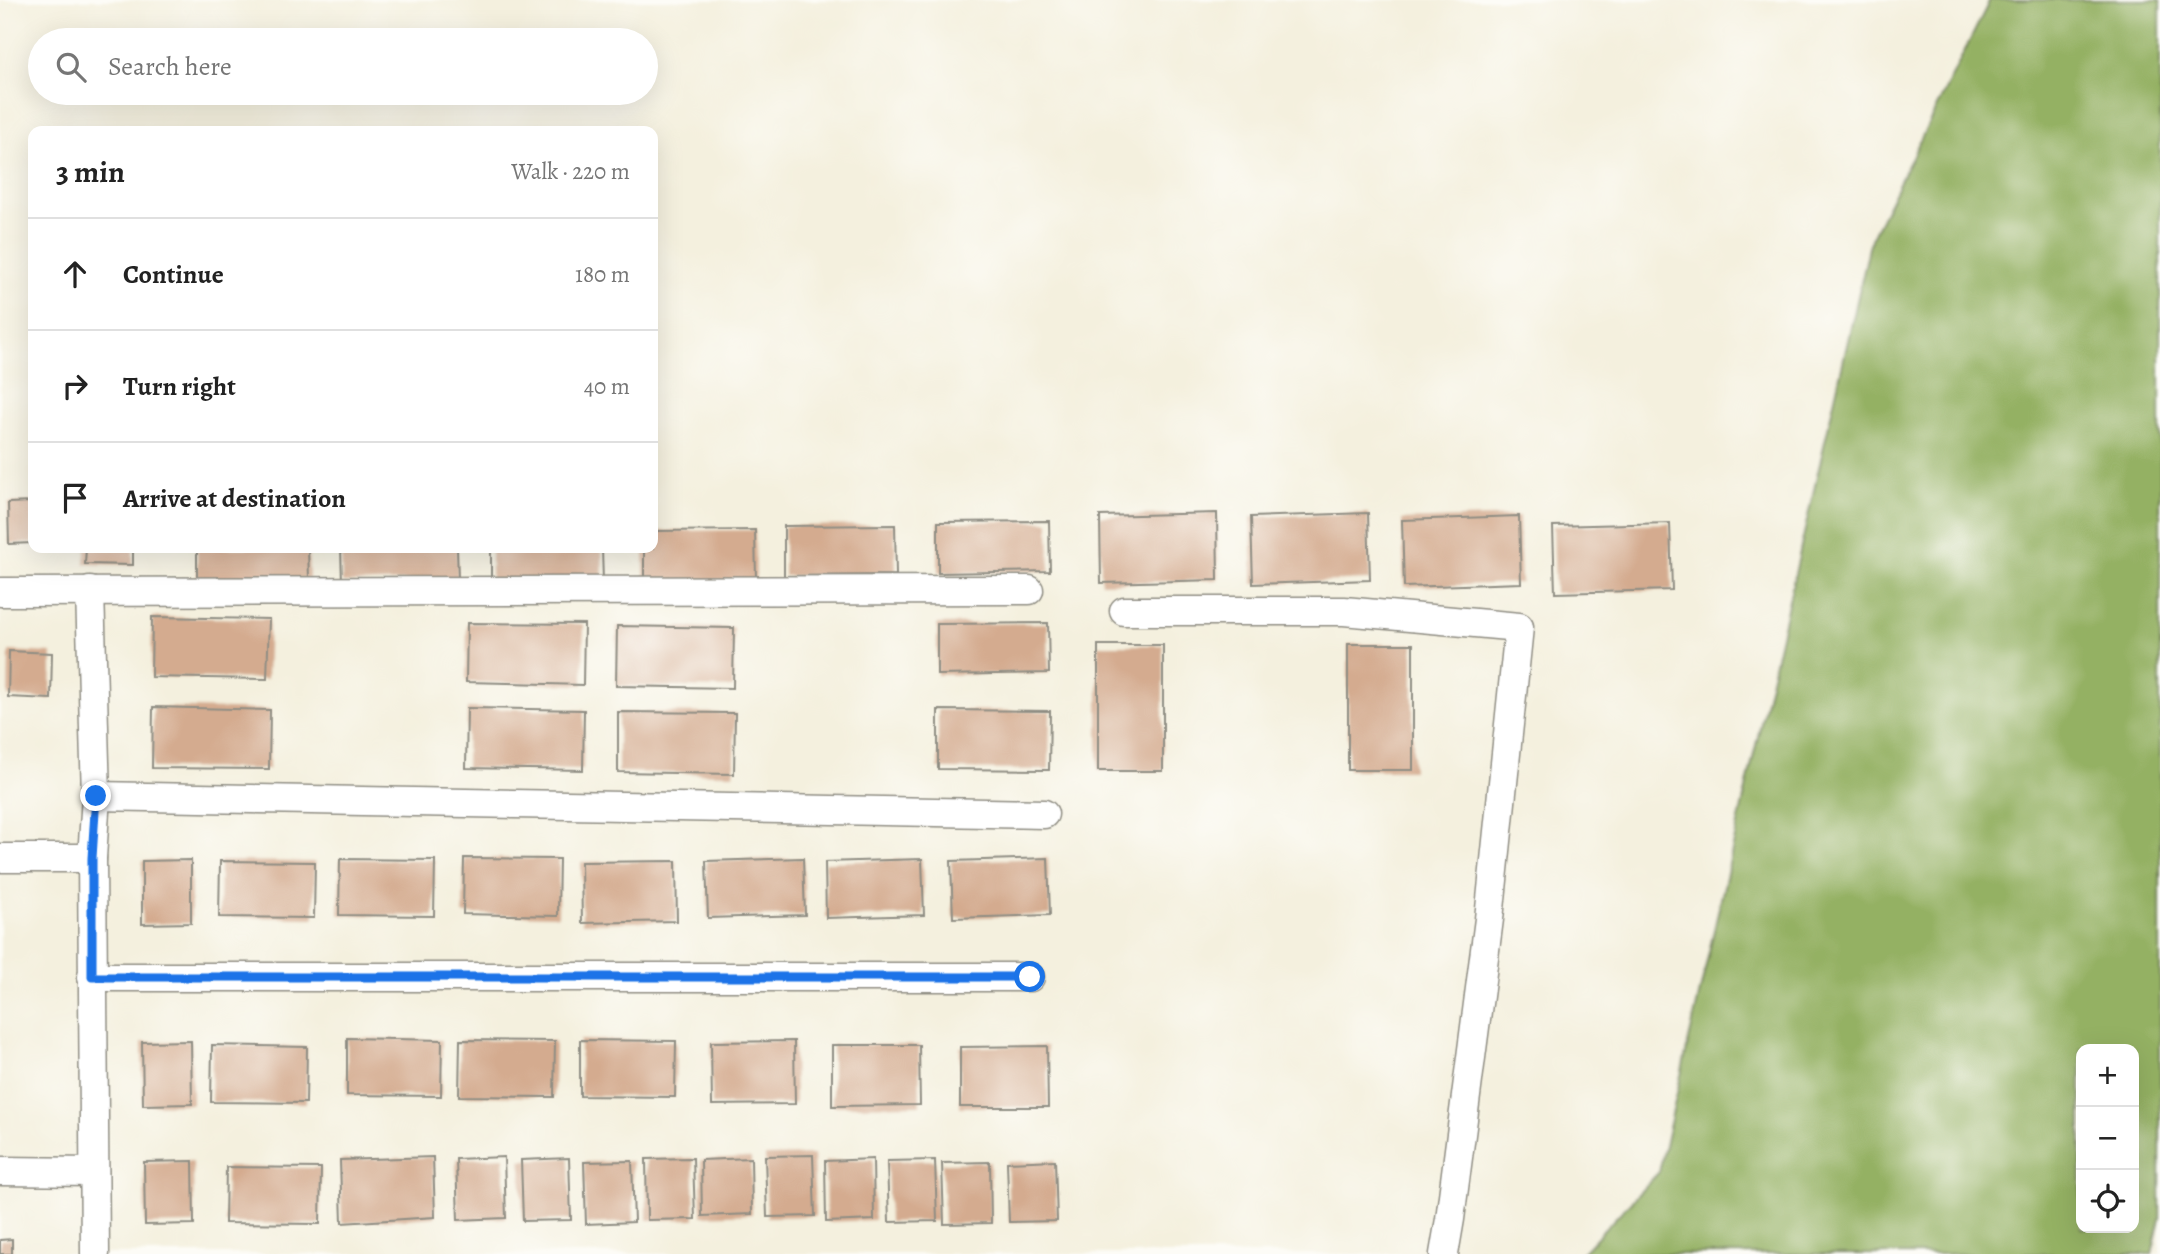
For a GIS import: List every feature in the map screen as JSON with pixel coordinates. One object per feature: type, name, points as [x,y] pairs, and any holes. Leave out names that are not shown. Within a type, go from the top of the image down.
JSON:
[{"type":"street","points":[[0,592],[1029,590]]},
{"type":"street","points":[[90,591],[96,796],[92,858],[94,1254]]},
{"type":"street","points":[[1124,611],[1344,611],[1519,627],[1489,919],[1444,1254]]},
{"type":"street","points":[[96,796],[1044,814]]},
{"type":"street","points":[[0,858],[92,858]]},
{"type":"street","points":[[92,977],[1030,977]]},
{"type":"street","points":[[0,1171],[94,1172]]},
{"type":"green space","points":[[1990,0],[2160,0],[2160,1218],[2152,1254],[1581,1254],[1659,1172],[1871,239]]},
{"type":"building","points":[[28,502],[28,543],[9,544],[8,503]]},
{"type":"building","points":[[1217,513],[1218,580],[1101,583],[1100,516]]},
{"type":"building","points":[[1368,513],[1370,580],[1253,584],[1251,517]]},
{"type":"building","points":[[1519,516],[1521,583],[1404,587],[1402,520]]},
{"type":"building","points":[[1049,521],[1050,571],[938,573],[938,522]]},
{"type":"building","points":[[1670,523],[1672,590],[1555,593],[1553,526]]},
{"type":"building","points":[[895,525],[896,575],[784,576],[784,526]]},
{"type":"building","points":[[755,530],[756,580],[644,581],[644,553],[658,553],[658,531]]},
{"type":"building","points":[[86,553],[133,553],[133,565],[85,564]]},
{"type":"building","points":[[197,553],[308,553],[309,579],[197,580]]},
{"type":"building","points":[[341,553],[457,553],[458,580],[342,583]]},
{"type":"building","points":[[491,553],[602,553],[603,582],[491,583]]},
{"type":"building","points":[[152,617],[269,619],[267,679],[151,677]]},
{"type":"building","points":[[467,623],[584,624],[583,685],[466,682]]},
{"type":"building","points":[[1048,623],[1049,673],[937,675],[937,624]]},
{"type":"building","points":[[617,626],[734,628],[733,688],[616,686]]},
{"type":"building","points":[[1348,644],[1413,644],[1413,770],[1348,770]]},
{"type":"building","points":[[1098,645],[1163,645],[1163,771],[1098,771]]},
{"type":"building","points":[[9,651],[52,653],[51,699],[8,697]]},
{"type":"building","points":[[153,707],[270,710],[269,769],[152,768]]},
{"type":"building","points":[[467,708],[584,710],[583,770],[466,768]]},
{"type":"building","points":[[938,710],[1050,711],[1049,770],[938,769]]},
{"type":"building","points":[[618,712],[735,713],[734,774],[618,772]]},
{"type":"building","points":[[464,858],[559,859],[558,916],[463,914]]},
{"type":"building","points":[[803,858],[805,915],[708,918],[706,861]]},
{"type":"building","points":[[1048,858],[1050,915],[953,918],[951,861]]},
{"type":"building","points":[[340,859],[435,860],[434,916],[339,915]]},
{"type":"building","points":[[922,859],[924,915],[826,918],[825,862]]},
{"type":"building","points":[[191,860],[191,923],[142,924],[142,861]]},
{"type":"building","points":[[220,861],[315,862],[314,918],[219,917]]},
{"type":"building","points":[[676,861],[677,921],[582,923],[581,862]]},
{"type":"building","points":[[347,1038],[442,1040],[441,1096],[347,1095]]},
{"type":"building","points":[[460,1040],[555,1041],[554,1097],[459,1096]]},
{"type":"building","points":[[580,1040],[676,1041],[675,1097],[580,1096]]},
{"type":"building","points":[[191,1041],[192,1104],[143,1105],[142,1042]]},
{"type":"building","points":[[794,1041],[795,1104],[712,1105],[711,1042]]},
{"type":"building","points":[[212,1045],[307,1047],[306,1103],[211,1102]]},
{"type":"building","points":[[832,1045],[919,1045],[920,1105],[832,1106]]},
{"type":"building","points":[[1047,1046],[1048,1107],[960,1107],[960,1047]]},
{"type":"building","points":[[813,1155],[815,1216],[767,1217],[765,1156]]},
{"type":"building","points":[[433,1157],[435,1217],[342,1223],[340,1160]]},
{"type":"building","points":[[504,1157],[506,1218],[458,1220],[456,1159]]},
{"type":"building","points":[[569,1158],[571,1220],[523,1221],[521,1160]]},
{"type":"building","points":[[693,1158],[695,1219],[647,1220],[646,1159]]},
{"type":"building","points":[[751,1158],[752,1214],[702,1216],[701,1160]]},
{"type":"building","points":[[873,1159],[874,1220],[826,1222],[825,1161]]},
{"type":"building","points":[[935,1160],[937,1221],[889,1222],[887,1161]]},
{"type":"building","points":[[1055,1160],[1057,1221],[1009,1222],[1007,1162]]},
{"type":"building","points":[[193,1161],[194,1224],[145,1225],[144,1162]]},
{"type":"building","points":[[632,1161],[634,1222],[586,1224],[584,1162]]},
{"type":"building","points":[[990,1162],[991,1223],[944,1224],[942,1163]]},
{"type":"building","points":[[226,1167],[321,1168],[320,1224],[225,1223]]},
{"type":"building","points":[[12,1239],[12,1254],[0,1254],[0,1240]]},
{"type":"route","points":[[96,796],[92,858],[92,977],[1030,977]]}]
